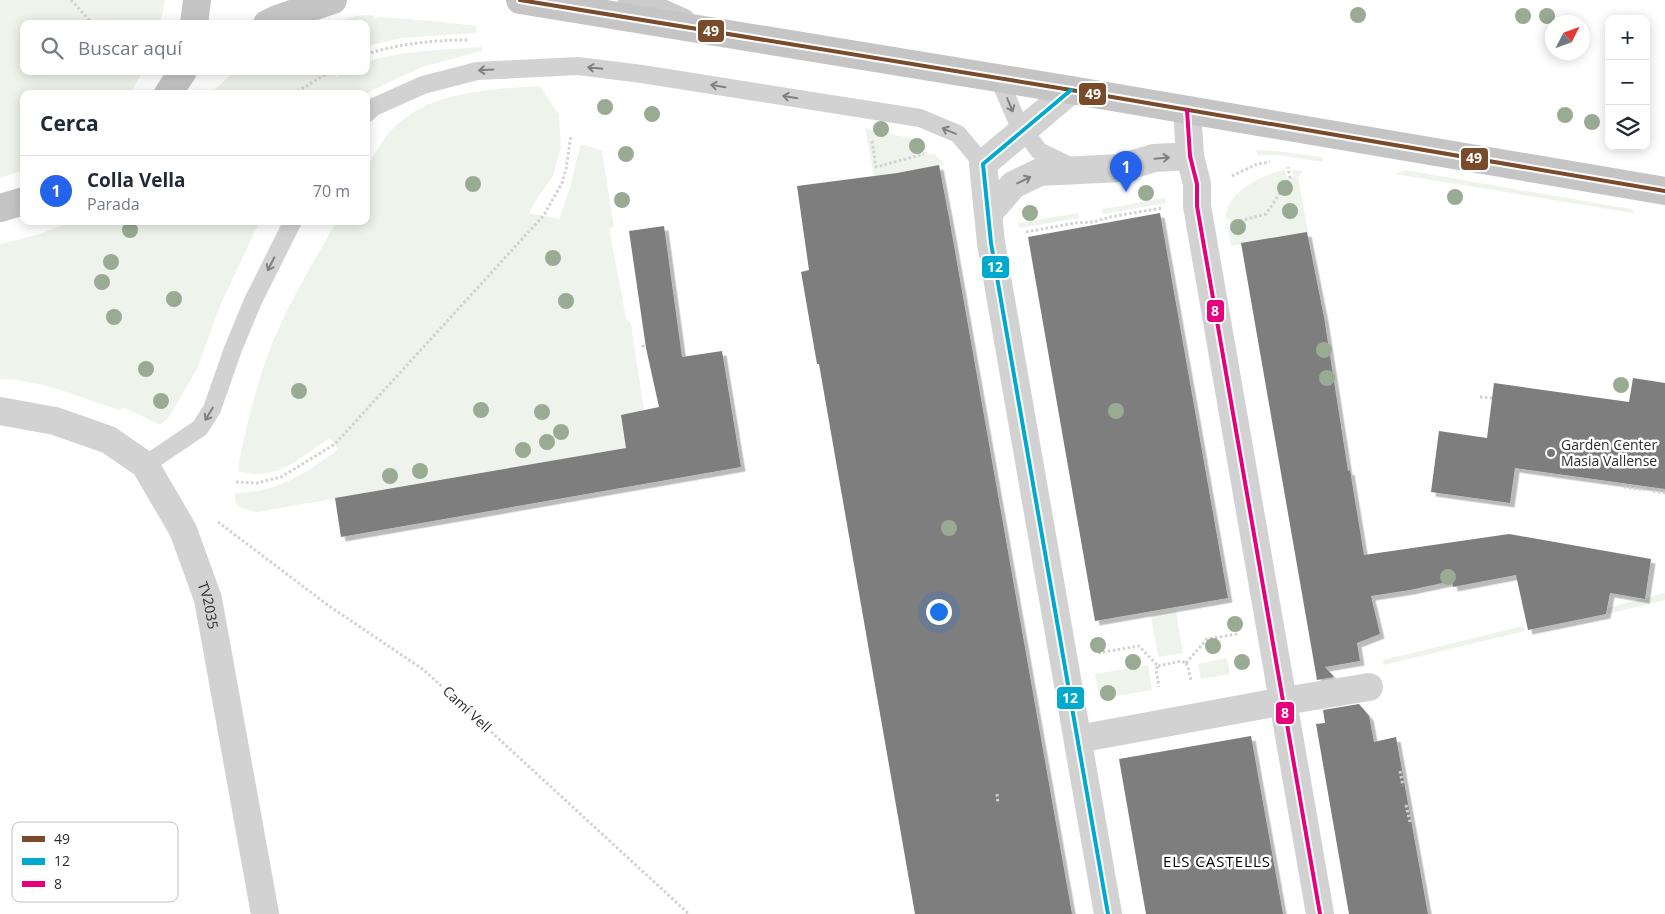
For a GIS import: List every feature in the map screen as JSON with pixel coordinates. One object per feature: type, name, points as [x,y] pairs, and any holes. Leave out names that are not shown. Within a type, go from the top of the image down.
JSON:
[{"type":"main road","points":[[194,20],[197,0]]},
{"type":"main road","points":[[275,20],[333,0]]},
{"type":"main road","points":[[520,0],[1071,90],[1665,191]]},
{"type":"main road","points":[[632,0],[697,28]]},
{"type":"main road","points":[[171,90],[180,75]]},
{"type":"main road","points":[[0,208],[20,202]]},
{"type":"street","points":[[1071,90],[983,164],[991,244],[1108,914]]},
{"type":"street","points":[[1187,110],[1190,156],[1197,184],[1197,206],[1320,914]]},
{"type":"street","points":[[989,213],[1013,185],[1040,172],[1121,168],[1154,158],[1190,156]]},
{"type":"street","name":"TV2035","points":[[0,411],[55,421],[109,440],[145,464],[183,530],[208,599],[265,914]]},
{"type":"street","points":[[1078,738],[1369,687]]},
{"type":"lane","points":[[370,110],[423,85],[477,71],[578,66],[593,67],[920,118],[958,134],[983,164]]},
{"type":"lane","points":[[999,79],[1017,120],[1039,151],[1079,170]]},
{"type":"lane","points":[[145,464],[200,428],[212,409],[233,348],[253,301],[292,225]]},
{"type":"path","points":[[71,0],[89,20]]},
{"type":"path","points":[[370,53],[394,46],[425,41],[474,40]]},
{"type":"path","points":[[300,90],[324,75]]},
{"type":"path","points":[[236,482],[257,483],[281,477],[335,444],[544,215],[562,183],[571,135]]},
{"type":"path","points":[[875,158],[876,167],[928,153]]},
{"type":"path","points":[[1197,184],[1228,178],[1256,164],[1278,161]]},
{"type":"path","points":[[1231,223],[1266,214],[1290,178],[1288,167]]},
{"type":"path","points":[[1023,232],[1075,223],[1094,222],[1110,217],[1168,207]]},
{"type":"path","points":[[1480,397],[1492,398]]},
{"type":"path","points":[[1624,487],[1645,490]]},
{"type":"path","points":[[1653,491],[1665,493]]},
{"type":"path","name":"Camí Vell","points":[[226,528],[329,606],[424,670],[689,914]]},
{"type":"path","points":[[1186,663],[1207,639],[1244,633]]},
{"type":"path","points":[[1096,653],[1139,646],[1158,666]]},
{"type":"path","points":[[1158,666],[1182,661],[1186,663]]},
{"type":"path","points":[[1186,663],[1191,682],[1188,687]]},
{"type":"path","points":[[1158,666],[1156,669],[1162,692]]},
{"type":"path","points":[[1400,771],[1403,786]]},
{"type":"path","points":[[997,794],[998,804]]},
{"type":"path","points":[[1406,805],[1410,822]]},
{"type":"shaded area","points":[[0,0],[165,0],[161,20],[20,20],[20,75],[141,75],[132,90],[20,90],[20,171],[0,178]]},
{"type":"shaded area","points":[[371,15],[375,16],[372,19],[380,17],[477,26],[476,33],[402,38],[370,45],[370,20],[340,20]]},
{"type":"shaded area","points":[[482,47],[482,51],[422,67],[370,91],[214,90],[231,75],[335,75],[337,77],[340,75],[370,75],[370,61],[424,51]]},
{"type":"shaded area","points":[[540,86],[559,115],[561,148],[553,176],[529,213],[559,219],[571,185],[581,144],[602,151],[614,227],[609,228],[626,318],[631,324],[649,444],[257,512],[241,507],[236,502],[235,493],[252,492],[279,485],[314,467],[338,449],[330,438],[298,460],[277,471],[265,474],[252,474],[238,471],[243,443],[263,370],[274,339],[299,287],[335,225],[370,225],[370,162],[379,147],[393,128],[410,114],[429,104],[472,92]]},
{"type":"shaded area","points":[[865,128],[918,140],[927,148],[925,151],[930,155],[933,153],[945,165],[874,176]]},
{"type":"shaded area","points":[[1256,150],[1322,157],[1323,162],[1278,155],[1258,155]]},
{"type":"shaded area","points":[[1285,170],[1287,179],[1294,177],[1292,170],[1303,171],[1298,177],[1308,232],[1231,246],[1228,227],[1232,226],[1231,219],[1226,220],[1231,202],[1246,186],[1256,180]]},
{"type":"shaded area","points":[[1405,170],[1631,209],[1635,212],[1395,174]]},
{"type":"shaded area","points":[[1165,198],[1166,203],[1103,214],[1102,209]]},
{"type":"shaded area","points":[[1078,213],[1079,218],[1019,228],[1018,223]]},
{"type":"shaded area","points":[[63,225],[258,225],[221,303],[197,369],[169,417],[160,425],[125,408],[119,410],[31,382],[0,379],[0,244],[37,235]]},
{"type":"shaded area","points":[[1665,593],[1665,600],[1608,614],[1607,608]]},
{"type":"shaded area","points":[[1176,611],[1183,653],[1158,657],[1151,616]]},
{"type":"shaded area","points":[[1523,626],[1525,631],[1384,665],[1383,660]]},
{"type":"shaded area","points":[[1227,658],[1230,674],[1201,679],[1198,664]]},
{"type":"shaded area","points":[[1148,665],[1152,690],[1100,699],[1095,674]]},
{"type":"building","points":[[939,165],[1072,914],[915,914],[819,364],[817,364],[801,272],[809,270],[797,186],[897,173]]},
{"type":"building","points":[[1160,213],[1228,598],[1095,621],[1028,237]]},
{"type":"building","points":[[664,226],[682,357],[722,351],[741,467],[341,537],[335,498],[626,448],[621,415],[659,407],[646,348],[629,231]]},
{"type":"building","points":[[1307,232],[1324,317],[1348,471],[1350,470],[1364,555],[1509,534],[1651,559],[1645,599],[1610,593],[1606,614],[1528,630],[1516,575],[1453,587],[1452,581],[1371,596],[1380,634],[1357,643],[1360,661],[1325,667],[1334,677],[1317,680],[1241,243]]},
{"type":"building","name":"Garden Center Masia Vallense","points":[[1633,378],[1665,383],[1665,489],[1515,468],[1510,503],[1431,492],[1439,431],[1487,438],[1494,383],[1629,402]]},
{"type":"building","points":[[1359,704],[1369,716],[1374,742],[1396,737],[1428,914],[1349,914],[1316,724],[1325,723],[1323,710]]},
{"type":"building","points":[[1251,736],[1283,914],[1146,914],[1119,759]]},
{"type":"transit line","name":"49","points":[[520,0],[1071,90],[1665,191]]},
{"type":"transit line","name":"12","points":[[1071,90],[983,164],[991,243],[1108,914]]},
{"type":"transit line","name":"8","points":[[1187,110],[1190,156],[1197,184],[1197,206],[1320,914]]},
{"type":"place","name":"Colla Vella","points":[[1126,192]]},
{"type":"place","name":"Garden Center Masia Vallense","points":[[1551,453]]},
{"type":"district","name":"ELS CASTELLS","points":[[1217,862]]}]
